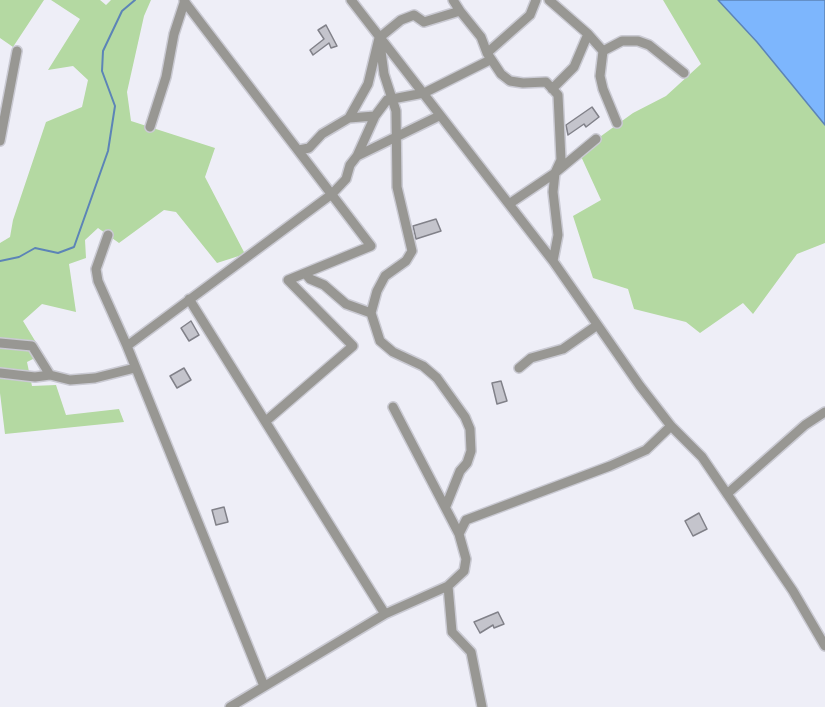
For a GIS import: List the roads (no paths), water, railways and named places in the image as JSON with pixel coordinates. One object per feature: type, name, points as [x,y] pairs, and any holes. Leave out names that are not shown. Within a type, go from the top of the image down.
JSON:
[{"type":"street","points":[[150,127],[166,77],[174,34],[184,0]]},
{"type":"street","points":[[184,0],[371,246],[288,280],[353,346],[266,421]]},
{"type":"street","points":[[351,0],[553,261],[596,326],[671,426],[702,457],[793,591],[825,646]]},
{"type":"street","points":[[453,0],[482,37],[489,57],[510,81],[522,83],[540,81],[558,95],[561,115],[561,159],[555,174],[553,192],[558,235],[553,261]]},
{"type":"street","points":[[127,346],[332,194],[346,179],[350,165],[357,156],[375,116],[387,100],[424,93],[489,57],[530,15],[536,0]]},
{"type":"street","points":[[549,0],[588,34],[603,51],[600,76],[617,123]]},
{"type":"street","points":[[349,118],[368,84],[380,38],[400,20],[414,15],[424,22],[460,11]]},
{"type":"street","points":[[552,89],[574,67],[588,34]]},
{"type":"street","points":[[380,38],[384,74],[396,111],[394,138],[397,188],[412,250],[406,261],[385,276],[377,291],[371,313],[380,341],[393,352],[423,366],[437,378],[465,417],[470,429],[471,451],[446,506]]},
{"type":"street","points":[[603,51],[622,40],[638,40],[649,45],[684,73]]},
{"type":"street","points":[[0,141],[17,51]]},
{"type":"street","points":[[299,150],[309,148],[322,134],[349,118],[375,116]]},
{"type":"street","points":[[357,156],[439,116]]},
{"type":"street","points":[[509,204],[555,174],[596,139]]},
{"type":"street","points":[[108,235],[96,268],[98,281],[127,346],[264,686]]},
{"type":"street","points":[[305,273],[310,279],[324,285],[346,304],[371,313]]},
{"type":"street","points":[[189,299],[385,614]]},
{"type":"street","points":[[519,368],[531,358],[563,349],[596,326]]},
{"type":"street","points":[[0,343],[32,346],[50,375]]},
{"type":"street","points":[[0,373],[35,377],[50,375],[70,380],[87,379],[135,368]]},
{"type":"street","points":[[230,707],[385,614],[448,586],[464,571],[466,559],[459,534],[393,407]]},
{"type":"street","points":[[727,494],[805,425],[825,412]]},
{"type":"street","points":[[459,534],[466,520],[610,466],[646,450],[671,426]]},
{"type":"street","points":[[448,586],[452,632],[471,652],[482,707]]},
{"type":"water","points":[[718,0],[825,0],[825,125],[757,42]]},
{"type":"waterway","points":[[0,261],[19,257],[35,248],[58,253],[74,247],[108,151],[115,106],[102,71],[103,51],[122,11],[135,0]]}]
